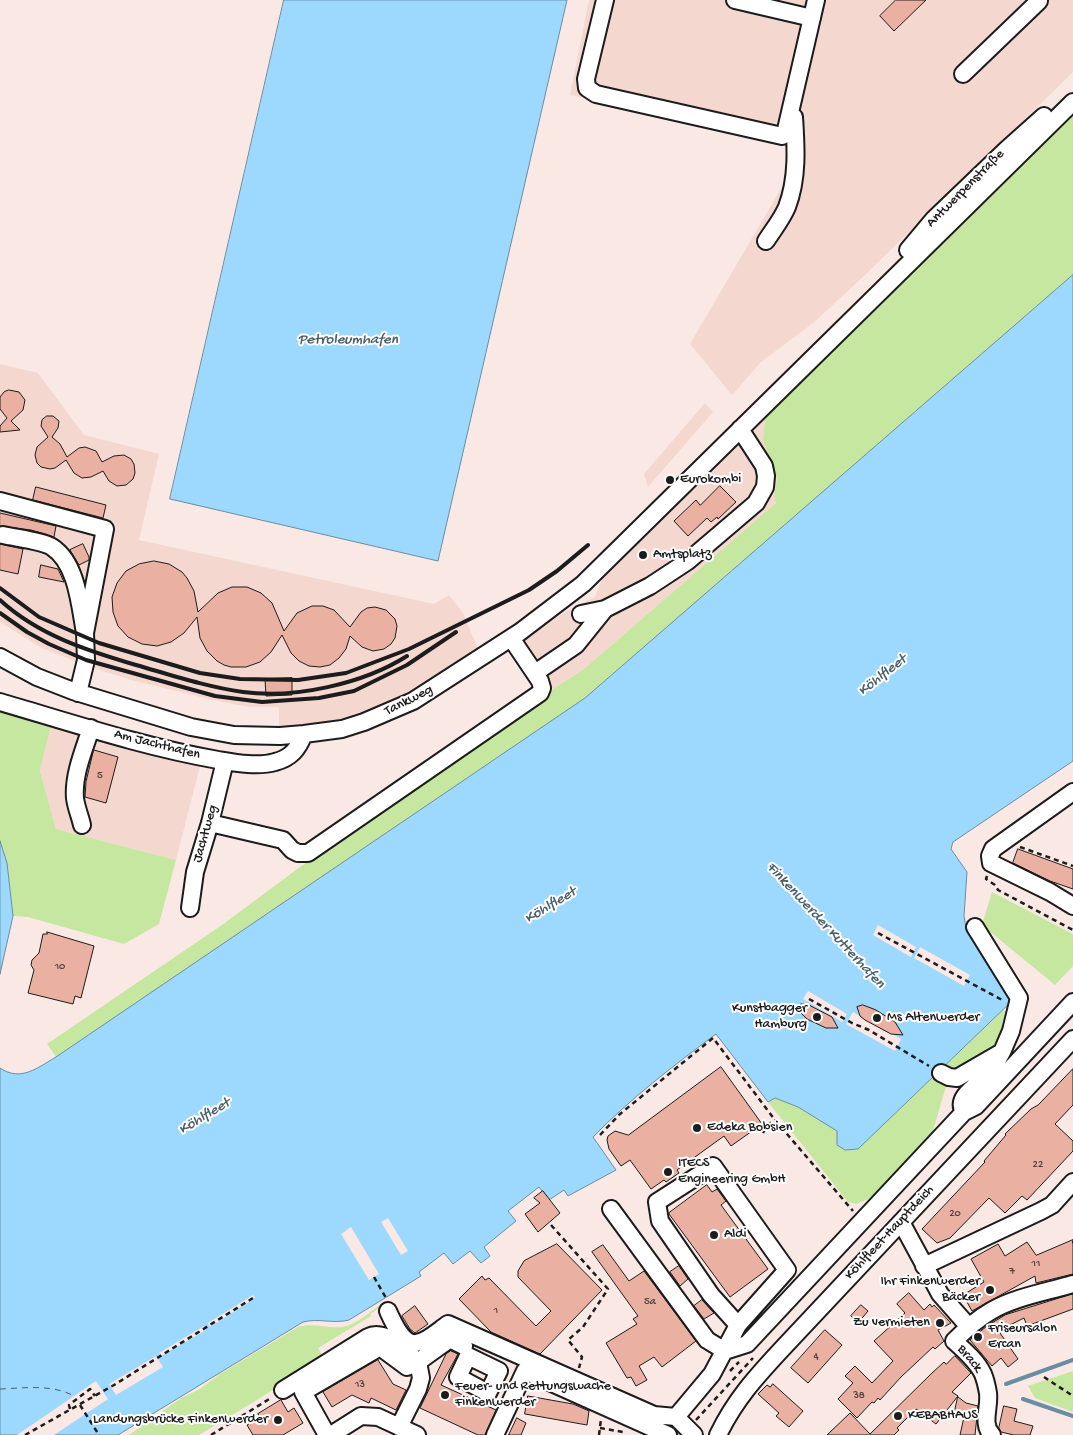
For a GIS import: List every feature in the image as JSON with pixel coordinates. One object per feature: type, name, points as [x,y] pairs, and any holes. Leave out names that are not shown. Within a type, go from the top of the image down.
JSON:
[{"type":"street","points":[[605,0],[586,79],[587,88],[596,94],[782,136],[785,134],[794,101],[816,0]]},
{"type":"street","points":[[735,0],[812,18]]},
{"type":"street","points":[[963,74],[1039,1]]},
{"type":"street","name":"Antwerpenstraße","points":[[872,298],[934,219],[1006,150],[1073,93]]},
{"type":"street","points":[[766,241],[786,208],[792,190],[796,148],[794,101]]},
{"type":"street","name":"Antwerpenstraße","points":[[740,429],[1073,102]]},
{"type":"street","points":[[581,614],[605,609],[637,593],[688,561],[756,503],[765,487],[766,476],[764,466],[740,429]]},
{"type":"street","name":"Tankweg","points":[[0,657],[37,677],[78,693],[191,727],[234,734],[280,736],[342,728],[364,722],[414,701],[511,638],[583,584],[740,429]]},
{"type":"street","points":[[0,501],[106,529],[85,633]]},
{"type":"street","points":[[3,534],[51,546],[65,559],[76,586],[85,633],[86,660],[78,693]]},
{"type":"street","points":[[535,673],[576,645],[605,609]]},
{"type":"street","points":[[210,823],[283,840],[292,850],[298,853],[308,853],[540,694],[542,688],[540,681],[511,638]]},
{"type":"street","name":"Am Jachthafen","points":[[0,702],[193,755],[251,764],[273,763],[293,754],[304,734]]},
{"type":"street","points":[[82,825],[75,800],[75,790],[77,774],[91,728]]},
{"type":"street","name":"Jachtweg","points":[[190,908],[195,872],[210,823],[225,761]]},
{"type":"street","points":[[1073,792],[993,849],[990,856],[991,863],[1050,892],[1073,906]]},
{"type":"street","points":[[964,1112],[961,1107],[962,1099],[990,1072],[1002,1052],[1011,1031],[1019,998],[976,927]]},
{"type":"street","points":[[610,1209],[707,1340],[725,1351],[747,1344],[942,1138],[964,1112],[976,1106],[1073,1002]]},
{"type":"street","name":"Köhlfleet-Hauptdeich","points":[[718,1435],[728,1415],[745,1390],[1073,1039]]},
{"type":"street","points":[[941,1073],[957,1078],[1002,1052]]},
{"type":"street","points":[[676,1417],[712,1374],[738,1325],[788,1270],[713,1166],[657,1202],[660,1221],[711,1295],[738,1325]]},
{"type":"street","points":[[924,1266],[1052,1205],[1073,1182]]},
{"type":"street","points":[[900,1222],[940,1294],[969,1327],[992,1310],[1073,1284]]},
{"type":"street","points":[[388,1306],[397,1329],[412,1343],[423,1340],[448,1324],[654,1415],[676,1417],[691,1432]]},
{"type":"street","name":"Brack","points":[[969,1327],[954,1341],[983,1373],[988,1394],[986,1417],[988,1431],[992,1435]]},
{"type":"street","points":[[283,1390],[368,1337],[375,1334],[387,1337],[418,1362],[421,1378],[418,1389],[399,1427]]},
{"type":"street","points":[[327,1435],[303,1392],[380,1348],[407,1366],[418,1362],[450,1339],[464,1346]]},
{"type":"street","points":[[495,1435],[525,1371],[668,1435]]},
{"type":"street","points":[[492,1384],[515,1395]]},
{"type":"street","points":[[331,1435],[360,1416],[378,1417],[417,1435]]},
{"type":"path","points":[[1005,840],[1073,866]]},
{"type":"path","points":[[983,871],[988,875],[986,879],[995,885],[998,890],[1073,930]]},
{"type":"path","points":[[878,933],[958,978],[1016,1007]]},
{"type":"path","points":[[809,999],[888,1040],[941,1073]]},
{"type":"path","points":[[600,1135],[620,1114],[713,1038],[775,1120],[862,1223]]},
{"type":"path","points":[[763,1133],[766,1126],[775,1120]]},
{"type":"path","points":[[551,1225],[608,1289],[583,1327],[568,1340],[582,1357],[575,1380]]},
{"type":"path","points":[[374,1277],[388,1306]]},
{"type":"path","points":[[25,1435],[114,1385],[253,1298]]},
{"type":"path","points":[[1044,1377],[1073,1396]]},
{"type":"path","points":[[691,1432],[733,1379]]},
{"type":"path","points":[[70,1410],[69,1405],[75,1398],[90,1389],[95,1396]]},
{"type":"path","points":[[211,1435],[283,1390]]},
{"type":"path","points":[[80,1405],[98,1435]]},
{"type":"path","points":[[600,1428],[630,1432]]},
{"type":"shaded area","points":[[589,0],[1073,0],[1073,72],[865,275],[813,323],[761,362],[732,395],[690,344],[792,170],[788,146],[570,95]]},
{"type":"shaded area","points":[[0,364],[38,373],[84,435],[159,454],[139,540],[434,604],[449,595],[463,613],[478,649],[414,691],[365,712],[321,724],[279,729],[279,707],[249,707],[131,680],[42,648],[0,622]]},
{"type":"shaded area","points":[[705,403],[713,412],[648,487],[644,474]]},
{"type":"shaded area","points":[[765,419],[763,440],[777,479],[774,496],[776,503],[584,669],[553,689],[519,645],[531,633],[572,608],[595,597],[605,572]]},
{"type":"shaded area","points":[[51,726],[200,766],[176,860],[56,829],[40,771]]},
{"type":"green space","points":[[1073,110],[1073,275],[585,698],[56,1057],[47,1044],[222,925],[300,867],[584,669],[776,503],[774,496],[777,479],[763,440],[765,419],[784,391]]},
{"type":"green space","points":[[0,709],[51,726],[40,771],[56,829],[176,860],[159,924],[124,944],[28,917],[13,916],[7,863],[0,841]]},
{"type":"green space","points":[[992,892],[1073,934],[1073,966],[1055,985],[982,925]]},
{"type":"green space","points":[[1003,1010],[1012,1014],[1008,1032],[976,1064],[953,1074],[942,1069]]},
{"type":"green space","points":[[935,1075],[947,1083],[932,1134],[871,1198],[856,1204],[848,1202],[768,1102],[775,1098],[798,1107],[837,1131],[845,1150],[858,1149]]},
{"type":"green space","points":[[383,1303],[384,1305],[370,1314],[371,1316],[318,1348],[324,1359],[199,1435],[129,1435],[181,1398],[200,1389],[220,1374],[298,1327],[309,1325],[348,1326]]},
{"type":"green space","points":[[1073,1371],[1073,1412],[1035,1398],[1028,1386]]},
{"type":"water","name":"Petroleumhafen","points":[[284,0],[567,0],[438,561],[170,499]]},
{"type":"water","points":[[1073,275],[1073,761],[953,842],[951,849],[967,872],[964,916],[966,928],[1013,1000],[858,1149],[845,1150],[837,1145],[837,1131],[798,1107],[775,1098],[768,1102],[716,1034],[637,1096],[593,1137],[616,1170],[568,1196],[564,1190],[549,1200],[539,1187],[508,1211],[516,1221],[484,1247],[490,1256],[481,1263],[470,1251],[453,1264],[444,1253],[419,1272],[421,1276],[349,1320],[303,1322],[118,1435],[0,1435],[0,1068],[15,1074],[22,1074],[56,1057],[585,698]]},
{"type":"water","points":[[0,841],[7,863],[13,916],[0,974]]},
{"type":"pier","points":[[878,925],[916,947],[911,957],[873,935]]},
{"type":"pier","points":[[920,947],[970,975],[964,986],[914,958]]},
{"type":"pier","points":[[808,991],[847,1014],[842,1022],[803,999]]},
{"type":"pier","points":[[853,1012],[901,1039],[895,1051],[846,1024]]},
{"type":"pier","points":[[388,1218],[408,1251],[401,1255],[381,1222]]},
{"type":"pier","points":[[351,1227],[379,1274],[369,1280],[341,1234]]},
{"type":"pier","points":[[253,1295],[255,1298],[210,1327],[208,1323]]},
{"type":"pier","points":[[204,1326],[206,1330],[161,1356],[159,1353]]},
{"type":"pier","points":[[156,1356],[163,1367],[116,1395],[109,1384]]},
{"type":"pier","points":[[96,1381],[108,1399],[54,1435],[17,1435]]},
{"type":"building","points":[[896,0],[926,0],[894,31],[880,16]]},
{"type":"building","points":[[9,390],[19,392],[25,400],[23,410],[11,421],[20,430],[0,432],[0,426],[7,418],[0,409],[0,397]]},
{"type":"building","points":[[47,416],[53,416],[59,421],[58,428],[52,437],[60,444],[67,457],[79,448],[85,447],[96,451],[102,462],[114,456],[124,455],[131,459],[134,464],[135,473],[133,479],[126,485],[117,486],[109,481],[103,471],[91,477],[82,478],[74,473],[66,460],[55,468],[41,467],[37,463],[35,455],[37,447],[48,437],[41,426],[42,420]]},
{"type":"building","points":[[720,486],[736,502],[718,519],[717,517],[711,522],[707,518],[688,536],[674,521],[696,500],[700,505]]},
{"type":"building","points":[[36,487],[106,505],[103,518],[33,500]]},
{"type":"building","points":[[0,513],[56,526],[54,537],[31,530],[0,526]]},
{"type":"building","points":[[0,544],[23,549],[18,574],[0,570]]},
{"type":"building","points":[[83,544],[89,560],[79,565],[70,550]]},
{"type":"building","points":[[154,561],[169,564],[182,572],[194,591],[198,612],[218,593],[232,587],[247,587],[261,593],[272,603],[284,631],[297,613],[312,606],[323,606],[334,610],[350,627],[361,612],[367,608],[375,607],[386,610],[395,619],[397,626],[395,638],[384,649],[373,651],[362,647],[350,636],[346,649],[339,658],[330,665],[320,667],[309,666],[299,661],[291,653],[282,635],[271,652],[260,662],[246,667],[224,665],[207,651],[200,638],[197,617],[184,633],[171,642],[157,646],[142,644],[128,637],[118,626],[113,612],[112,597],[117,583],[126,571],[139,564]]},
{"type":"building","points":[[41,565],[58,569],[64,582],[39,577]]},
{"type":"building","points":[[292,678],[292,695],[266,696],[265,679]]},
{"type":"building","points":[[94,750],[118,757],[106,803],[85,797],[86,782]]},
{"type":"building","points":[[1018,849],[1073,869],[1073,889],[1050,881],[1013,863]]},
{"type":"building","points":[[47,932],[94,946],[81,998],[75,996],[73,1004],[28,993],[34,970],[31,965],[32,960],[39,953],[43,934],[47,934]]},
{"type":"building","name":"Kunstbagger Hamburg","points":[[801,1004],[809,1005],[832,1017],[838,1028],[826,1028],[807,1019],[800,1012]]},
{"type":"building","name":"Ms Altenwerder","points":[[863,1005],[876,1010],[895,1022],[903,1035],[891,1034],[865,1020],[860,1016],[857,1007]]},
{"type":"building","name":"Edeka Bobsien","points":[[721,1067],[762,1124],[731,1146],[724,1136],[677,1170],[679,1173],[651,1189],[630,1160],[621,1166],[609,1149],[608,1136],[615,1131],[628,1135]]},
{"type":"building","points":[[1073,1069],[1073,1105],[1055,1124],[1073,1141],[1073,1151],[1027,1200],[1022,1196],[1005,1213],[989,1198],[950,1238],[937,1243],[922,1229],[985,1162],[1005,1134],[1031,1109],[1038,1105]]},
{"type":"building","name":"Aldi","points":[[707,1185],[712,1192],[717,1189],[726,1201],[721,1205],[768,1269],[730,1297],[669,1214]]},
{"type":"building","points":[[543,1191],[560,1213],[538,1232],[525,1214],[540,1203],[534,1198]]},
{"type":"building","points":[[1073,1240],[1073,1274],[1036,1283],[1035,1276],[972,1311],[963,1295],[984,1282],[971,1259],[998,1244],[1005,1256],[1027,1242],[1036,1255]]},
{"type":"building","points":[[557,1244],[602,1290],[540,1354],[491,1332],[459,1299],[482,1276],[485,1280],[489,1278],[536,1326],[551,1311],[518,1277],[518,1271],[524,1261]]},
{"type":"building","points":[[603,1245],[629,1281],[644,1271],[696,1341],[662,1367],[654,1357],[639,1366],[647,1380],[636,1386],[631,1377],[627,1378],[606,1343],[637,1324],[633,1319],[638,1316],[592,1252]]},
{"type":"building","points":[[679,1266],[688,1279],[680,1286],[670,1272]]},
{"type":"building","points":[[909,1293],[924,1310],[930,1304],[932,1307],[934,1305],[951,1323],[938,1330],[944,1341],[935,1349],[933,1347],[880,1400],[878,1398],[874,1403],[872,1402],[857,1418],[838,1399],[853,1383],[845,1376],[855,1366],[872,1383],[893,1361],[874,1341],[905,1313],[897,1304]]},
{"type":"building","points":[[1073,1294],[1073,1309],[1027,1326],[1024,1318],[1006,1327],[1007,1330],[1000,1333],[1018,1359],[1008,1367],[1001,1358],[992,1366],[970,1340],[987,1326],[1005,1315]]},
{"type":"building","points":[[702,1300],[714,1313],[704,1319],[694,1306]]},
{"type":"building","points":[[861,1305],[868,1311],[858,1323],[851,1316]]},
{"type":"building","points":[[415,1306],[428,1324],[415,1333],[410,1329],[402,1316]]},
{"type":"building","points":[[825,1330],[842,1345],[808,1383],[791,1368]]},
{"type":"building","name":"Feuer- und Rettungswache Finkenwerder","points":[[451,1351],[458,1354],[441,1385],[496,1410],[485,1435],[478,1435],[420,1408],[446,1354]]},
{"type":"building","points":[[955,1356],[971,1373],[952,1392],[958,1396],[936,1424],[916,1409],[897,1428],[899,1430],[894,1435],[827,1435],[850,1413],[870,1434],[932,1373],[944,1362],[946,1364]]},
{"type":"building","points":[[378,1360],[393,1384],[406,1390],[396,1410],[371,1398],[369,1403],[352,1395],[332,1407],[323,1392]]},
{"type":"building","points":[[773,1384],[803,1411],[789,1427],[776,1416],[779,1413],[758,1394],[767,1385],[770,1387]]},
{"type":"building","points":[[528,1396],[573,1404],[589,1411],[587,1425],[525,1414]]},
{"type":"building","points":[[958,1397],[966,1403],[978,1406],[975,1435],[960,1435],[964,1417],[954,1415]]},
{"type":"building","name":"Landungsbrücke Finkenwerder","points":[[281,1400],[288,1412],[294,1408],[303,1423],[283,1435],[253,1435],[247,1425],[260,1417],[258,1414]]},
{"type":"building","points":[[1004,1406],[1017,1409],[1014,1421],[1033,1426],[1030,1435],[1014,1435],[1001,1432],[999,1428]]},
{"type":"building","points":[[517,1418],[526,1423],[521,1435],[509,1435]]},
{"type":"waterway","points":[[1006,1384],[1073,1360]]},
{"type":"waterway","points":[[1023,1399],[1073,1416]]},
{"type":"ferry route","points":[[0,1389],[48,1388],[74,1396]]},
{"type":"railway","points":[[0,588],[39,617],[99,643],[200,673],[240,679],[298,680],[346,673],[409,649],[529,590],[557,571],[588,545]]},
{"type":"railway","points":[[0,600],[31,623],[82,648],[189,680],[243,692],[263,694],[284,693],[328,687],[370,674],[407,656]]},
{"type":"railway","points":[[0,613],[27,632],[86,660],[215,696],[262,702],[319,698],[354,691],[407,665],[456,632]]},
{"type":"place","name":"Eurokombi","points":[[670,480]]},
{"type":"place","name":"Amtsplatz","points":[[643,555]]},
{"type":"place","name":"Kunstbagger Hamburg","points":[[817,1017]]},
{"type":"place","name":"Ms Altenwerder","points":[[877,1018]]},
{"type":"place","name":"Edeka Bobsien","points":[[697,1128]]},
{"type":"place","name":"ITECS Engineering GmbH","points":[[668,1172]]},
{"type":"place","name":"Aldi","points":[[714,1235]]},
{"type":"place","name":"Ihr Finkenwerder Bäcker","points":[[990,1290]]},
{"type":"place","name":"Zu vermieten","points":[[940,1323]]},
{"type":"place","name":"Friseursalon Ercan","points":[[978,1337]]},
{"type":"place","name":"Feuer- und Rettungswache Finkenwerder","points":[[445,1395]]},
{"type":"place","name":"KEBABHAUS","points":[[898,1416]]},
{"type":"place","name":"Landungsbrücke Finkenwerder","points":[[278,1420]]},
{"type":"water label","name":"Köhlfleet","points":[[883,676]]},
{"type":"water label","name":"Köhlfleet","points":[[551,906]]},
{"type":"water label","name":"Finkenwerder Kutterhafen","points":[[825,926]]},
{"type":"water label","name":"Köhlfleet","points":[[205,1117]]}]
